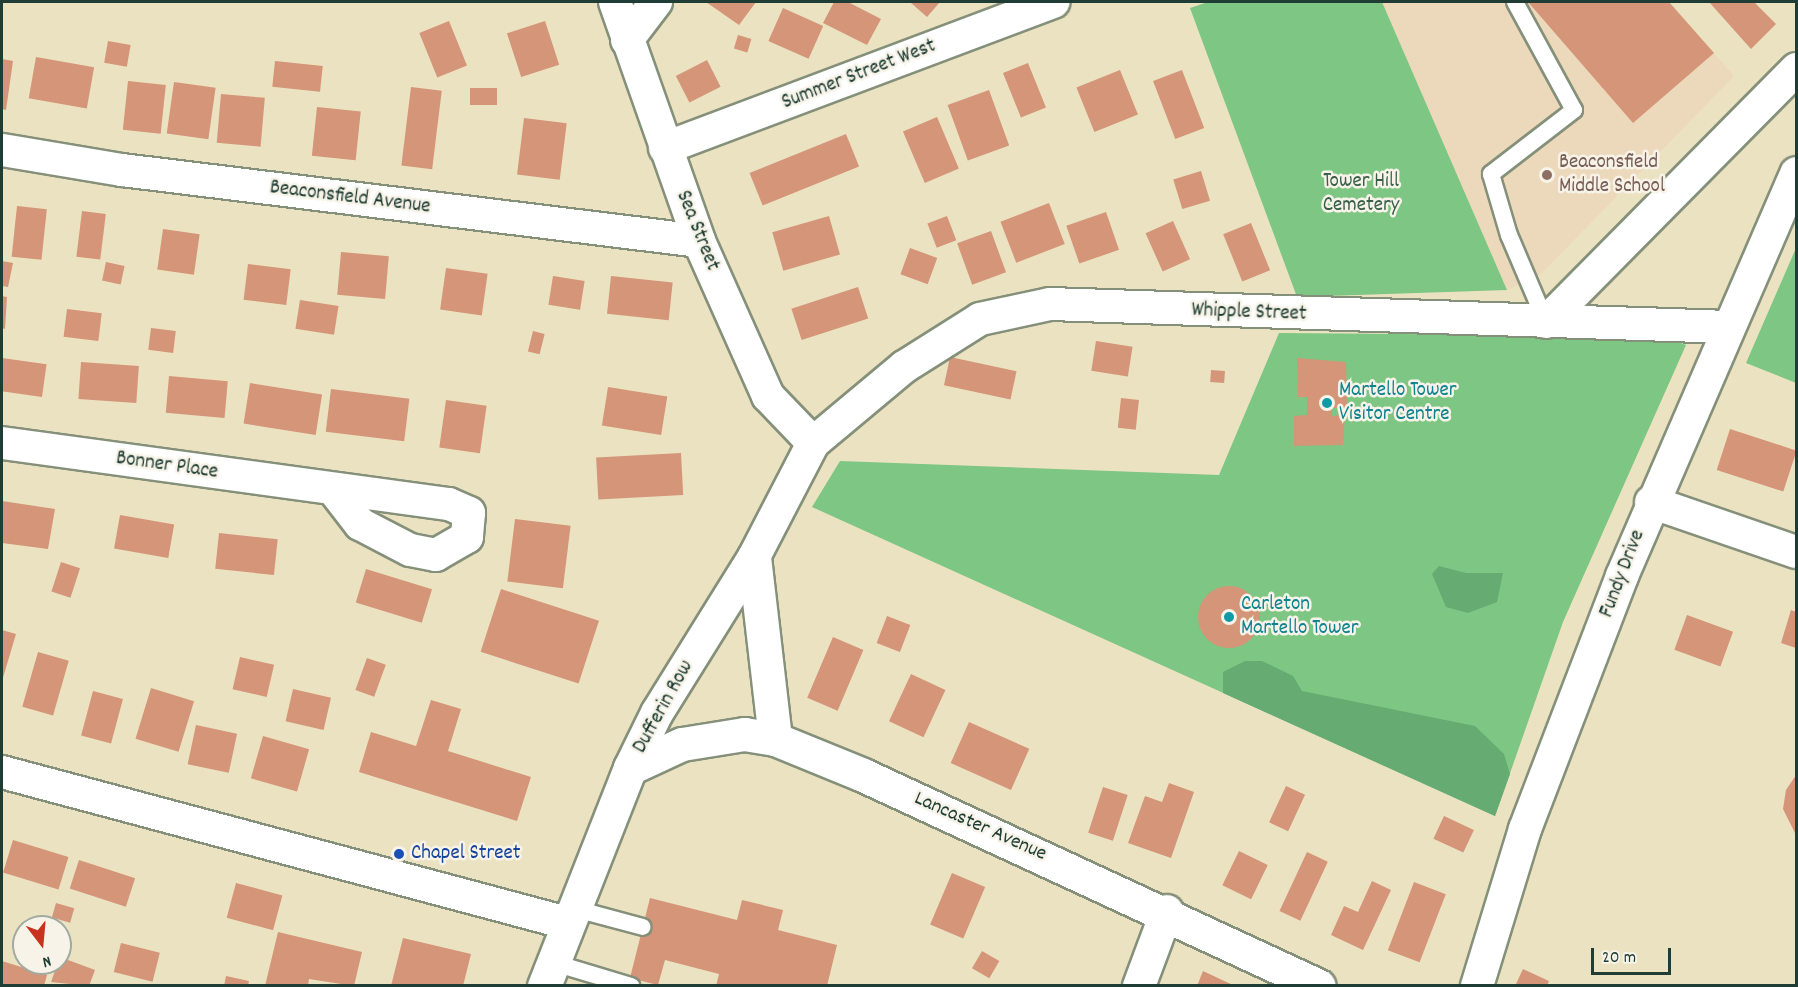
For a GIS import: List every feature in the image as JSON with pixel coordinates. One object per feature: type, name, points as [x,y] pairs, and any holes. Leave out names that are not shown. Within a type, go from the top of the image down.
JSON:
[{"type":"street","name":"Sea Street","points":[[615,2],[699,241],[768,396],[813,443]]},
{"type":"street","points":[[627,40],[656,2]]},
{"type":"street","name":"Summer Street West","points":[[665,148],[1053,2]]},
{"type":"street","points":[[1546,322],[1797,69]]},
{"type":"street","name":"Beaconsfield Avenue","points":[[2,150],[122,170],[699,241]]},
{"type":"street","name":"Fundy Drive","points":[[1477,986],[1525,829],[1651,502],[1797,173]]},
{"type":"street","name":"Whipple Street","points":[[813,443],[945,338],[1010,309],[1050,304],[1729,327]]},
{"type":"street","name":"Bonner Place","points":[[2,443],[333,489]]},
{"type":"street","name":"Dufferin Row","points":[[548,974],[630,768],[657,713],[754,557],[813,443]]},
{"type":"street","points":[[1651,502],[1797,552]]},
{"type":"street","points":[[754,557],[775,739]]},
{"type":"street","name":"Lancaster Avenue","points":[[630,768],[682,744],[716,736],[775,739],[1167,911],[1319,986]]},
{"type":"street","points":[[2,772],[570,915]]},
{"type":"street","points":[[1139,986],[1167,911]]},
{"type":"lane","points":[[1515,2],[1574,110],[1491,174],[1509,235],[1546,322]]},
{"type":"lane","points":[[570,915],[643,927]]},
{"type":"lane","points":[[548,974],[632,986]]},
{"type":"shaded area","name":"Beaconsfield Middle School","points":[[1382,2],[1669,2],[1734,76],[1541,274],[1507,290]]},
{"type":"green space","name":"Tower Hill Cemetery","points":[[1208,2],[1382,2],[1507,290],[1297,297],[1190,8]]},
{"type":"green space","points":[[1796,248],[1796,383],[1746,363]]},
{"type":"green space","points":[[1279,333],[1663,336],[1686,345],[1563,622],[1495,816],[812,507],[840,461],[1219,475]]},
{"type":"green space","points":[[1439,566],[1466,573],[1503,573],[1497,602],[1468,613],[1446,607],[1432,574]]},
{"type":"green space","points":[[1245,661],[1262,661],[1293,676],[1302,691],[1475,726],[1504,754],[1510,774],[1495,816],[1223,693],[1223,672]]},
{"type":"building","points":[[706,2],[756,2],[739,25]]},
{"type":"building","points":[[834,2],[848,2],[881,19],[867,45],[823,23]]},
{"type":"building","points":[[910,2],[940,2],[927,17]]},
{"type":"building","points":[[1528,2],[1669,2],[1714,53],[1633,123]]},
{"type":"building","points":[[1709,2],[1754,2],[1776,24],[1751,49]]},
{"type":"building","points":[[783,8],[823,26],[809,59],[768,41]]},
{"type":"building","points":[[449,21],[467,66],[437,77],[419,33]]},
{"type":"building","points":[[545,21],[559,65],[521,77],[507,33]]},
{"type":"building","points":[[738,35],[751,39],[747,52],[734,48]]},
{"type":"building","points":[[108,41],[131,45],[127,67],[104,63]]},
{"type":"building","points":[[36,57],[94,67],[87,109],[29,98]]},
{"type":"building","points":[[2,59],[13,61],[6,110],[2,109]]},
{"type":"building","points":[[707,60],[721,87],[689,103],[676,76]]},
{"type":"building","points":[[275,61],[323,66],[320,92],[272,87]]},
{"type":"building","points":[[1028,63],[1046,108],[1021,118],[1003,73]]},
{"type":"building","points":[[1120,70],[1138,115],[1094,132],[1076,88]]},
{"type":"building","points":[[1182,70],[1204,128],[1175,139],[1153,81]]},
{"type":"building","points":[[128,81],[166,85],[161,134],[123,130]]},
{"type":"building","points":[[174,82],[216,88],[208,139],[167,133]]},
{"type":"building","points":[[411,87],[442,91],[432,169],[401,165]]},
{"type":"building","points":[[470,88],[497,88],[497,105],[470,105]]},
{"type":"building","points":[[989,90],[1009,145],[968,160],[948,105]]},
{"type":"building","points":[[221,94],[265,98],[261,147],[217,143]]},
{"type":"building","points":[[317,107],[361,112],[356,160],[312,156]]},
{"type":"building","points":[[937,117],[959,169],[925,183],[903,131]]},
{"type":"building","points":[[524,118],[567,123],[560,180],[517,175]]},
{"type":"building","points":[[846,134],[859,166],[763,205],[750,173]]},
{"type":"building","points":[[1201,171],[1210,201],[1182,209],[1173,179]]},
{"type":"building","points":[[1049,203],[1065,244],[1016,263],[1000,222]]},
{"type":"building","points":[[17,206],[47,209],[42,260],[12,257]]},
{"type":"building","points":[[82,211],[106,214],[100,260],[76,257]]},
{"type":"building","points":[[1106,212],[1119,250],[1079,263],[1066,226]]},
{"type":"building","points":[[829,216],[840,254],[783,271],[772,232]]},
{"type":"building","points":[[947,216],[956,240],[937,248],[927,224]]},
{"type":"building","points":[[1173,221],[1190,259],[1163,272],[1146,233]]},
{"type":"building","points":[[1251,223],[1270,270],[1242,282],[1223,234]]},
{"type":"building","points":[[163,229],[200,234],[194,275],[157,270]]},
{"type":"building","points":[[991,231],[1006,272],[972,285],[957,243]]},
{"type":"building","points":[[910,248],[937,258],[928,284],[900,274]]},
{"type":"building","points":[[341,252],[389,256],[385,299],[337,295]]},
{"type":"building","points":[[2,261],[13,263],[8,287],[2,286]]},
{"type":"building","points":[[106,262],[125,266],[121,285],[102,281]]},
{"type":"building","points":[[248,264],[291,269],[286,305],[244,300]]},
{"type":"building","points":[[446,268],[488,274],[482,315],[440,310]]},
{"type":"building","points":[[553,276],[585,281],[580,310],[548,305]]},
{"type":"building","points":[[611,276],[673,282],[669,320],[607,314]]},
{"type":"building","points":[[858,287],[868,318],[802,340],[791,309]]},
{"type":"building","points":[[2,296],[7,297],[5,329],[2,328]]},
{"type":"building","points":[[300,300],[339,306],[334,335],[295,329]]},
{"type":"building","points":[[67,309],[102,313],[98,341],[64,337]]},
{"type":"building","points":[[151,328],[176,331],[173,353],[148,350]]},
{"type":"building","points":[[533,331],[545,334],[540,354],[528,351]]},
{"type":"building","points":[[1096,341],[1133,347],[1128,376],[1091,371]]},
{"type":"building","points":[[950,357],[1017,371],[1010,400],[944,385]]},
{"type":"building","points":[[2,358],[47,364],[42,397],[2,391]]},
{"type":"building","name":"Martello Tower Visitor Centre","points":[[1297,358],[1346,362],[1347,408],[1332,408],[1332,416],[1345,415],[1343,445],[1294,446],[1294,416],[1307,415],[1307,397],[1298,397]]},
{"type":"building","points":[[81,362],[139,366],[136,403],[78,399]]},
{"type":"building","points":[[1211,370],[1225,371],[1224,383],[1210,382]]},
{"type":"building","points":[[169,376],[228,381],[225,418],[166,413]]},
{"type":"building","points":[[250,383],[322,394],[316,435],[244,423]]},
{"type":"building","points":[[608,387],[667,396],[661,435],[602,426]]},
{"type":"building","points":[[331,389],[409,399],[404,441],[326,432]]},
{"type":"building","points":[[1121,398],[1139,400],[1136,430],[1118,428]]},
{"type":"building","points":[[446,400],[487,406],[480,453],[439,448]]},
{"type":"building","points":[[1730,429],[1796,450],[1783,492],[1717,470]]},
{"type":"building","points":[[681,453],[683,495],[598,499],[596,457]]},
{"type":"building","points":[[2,501],[55,509],[48,549],[2,543]]},
{"type":"building","points":[[120,515],[174,525],[168,558],[114,548]]},
{"type":"building","points":[[515,519],[571,526],[563,588],[507,582]]},
{"type":"building","points":[[219,533],[278,539],[274,575],[215,569]]},
{"type":"building","points":[[61,562],[80,568],[70,598],[51,591]]},
{"type":"building","points":[[366,569],[432,589],[422,623],[356,602]]},
{"type":"building","name":"Carleton Martello Tower","points":[[1229,586],[1246,591],[1251,595],[1255,600],[1260,617],[1255,634],[1251,639],[1246,643],[1229,648],[1212,643],[1207,639],[1203,634],[1198,617],[1203,600],[1207,595],[1212,591]]},
{"type":"building","points":[[501,589],[599,621],[579,684],[481,652]]},
{"type":"building","points":[[1791,610],[1796,612],[1796,648],[1781,643]]},
{"type":"building","points":[[1687,615],[1733,632],[1720,667],[1674,650]]},
{"type":"building","points":[[887,616],[910,625],[900,652],[877,643]]},
{"type":"building","points":[[2,630],[16,634],[2,681]]},
{"type":"building","points":[[833,637],[863,650],[838,711],[807,698]]},
{"type":"building","points":[[38,652],[69,661],[53,716],[22,707]]},
{"type":"building","points":[[240,657],[274,665],[267,697],[233,689]]},
{"type":"building","points":[[367,658],[386,665],[374,697],[355,690]]},
{"type":"building","points":[[911,674],[945,690],[923,737],[889,721]]},
{"type":"building","points":[[151,688],[194,701],[179,752],[136,739]]},
{"type":"building","points":[[293,689],[331,698],[324,730],[286,721]]},
{"type":"building","points":[[93,691],[123,699],[111,743],[81,735]]},
{"type":"building","points":[[431,700],[461,709],[448,751],[531,777],[517,821],[359,772],[371,732],[416,746]]},
{"type":"building","points":[[969,722],[1029,749],[1011,790],[951,763]]},
{"type":"building","points":[[196,725],[237,734],[229,773],[188,764]]},
{"type":"building","points":[[263,736],[309,749],[297,792],[251,778]]},
{"type":"building","points":[[1796,775],[1796,835],[1783,809],[1786,790]]},
{"type":"building","points":[[1169,783],[1194,792],[1171,858],[1128,843],[1145,796],[1162,802]]},
{"type":"building","points":[[1286,786],[1305,795],[1288,831],[1269,822]]},
{"type":"building","points":[[1103,787],[1128,795],[1113,841],[1088,833]]},
{"type":"building","points":[[1444,816],[1474,830],[1463,853],[1433,839]]},
{"type":"building","points":[[13,840],[68,857],[59,889],[3,873]]},
{"type":"building","points":[[1239,851],[1268,865],[1251,899],[1222,885]]},
{"type":"building","points":[[1307,852],[1328,862],[1300,921],[1280,911]]},
{"type":"building","points":[[79,860],[135,878],[126,907],[70,889]]},
{"type":"building","points":[[952,873],[985,887],[963,939],[930,925]]},
{"type":"building","points":[[1372,881],[1391,890],[1363,950],[1331,935],[1344,906],[1358,912]]},
{"type":"building","points":[[1414,882],[1446,894],[1420,962],[1388,950]]},
{"type":"building","points":[[236,883],[282,895],[273,930],[227,918]]},
{"type":"building","points":[[650,898],[737,920],[742,900],[783,910],[778,930],[837,945],[827,986],[716,986],[719,974],[665,960],[658,985],[630,978]]},
{"type":"building","points":[[56,903],[74,908],[72,916],[53,915]]},
{"type":"building","points":[[278,932],[362,952],[354,986],[309,979],[308,986],[265,986]]},
{"type":"building","points":[[403,938],[471,954],[463,986],[391,986]]},
{"type":"building","points":[[121,943],[160,953],[153,982],[114,972]]},
{"type":"building","points":[[982,951],[999,961],[989,978],[972,968]]},
{"type":"building","points":[[2,961],[12,964],[12,975],[47,975],[44,986],[2,986]]},
{"type":"building","points":[[72,961],[95,970],[89,986],[51,982],[54,975],[72,975]]},
{"type":"building","points":[[1523,969],[1549,981],[1547,986],[1515,986]]},
{"type":"building","points":[[1203,971],[1235,986],[1197,986]]},
{"type":"building","points":[[226,976],[249,981],[248,986],[224,986]]},
{"type":"place","name":"Beaconsfield Middle School","points":[[1547,175]]},
{"type":"place","name":"Martello Tower Visitor Centre","points":[[1327,403]]},
{"type":"place","name":"Carleton Martello Tower","points":[[1229,617]]},
{"type":"place","name":"Chapel Street","points":[[399,854]]}]
